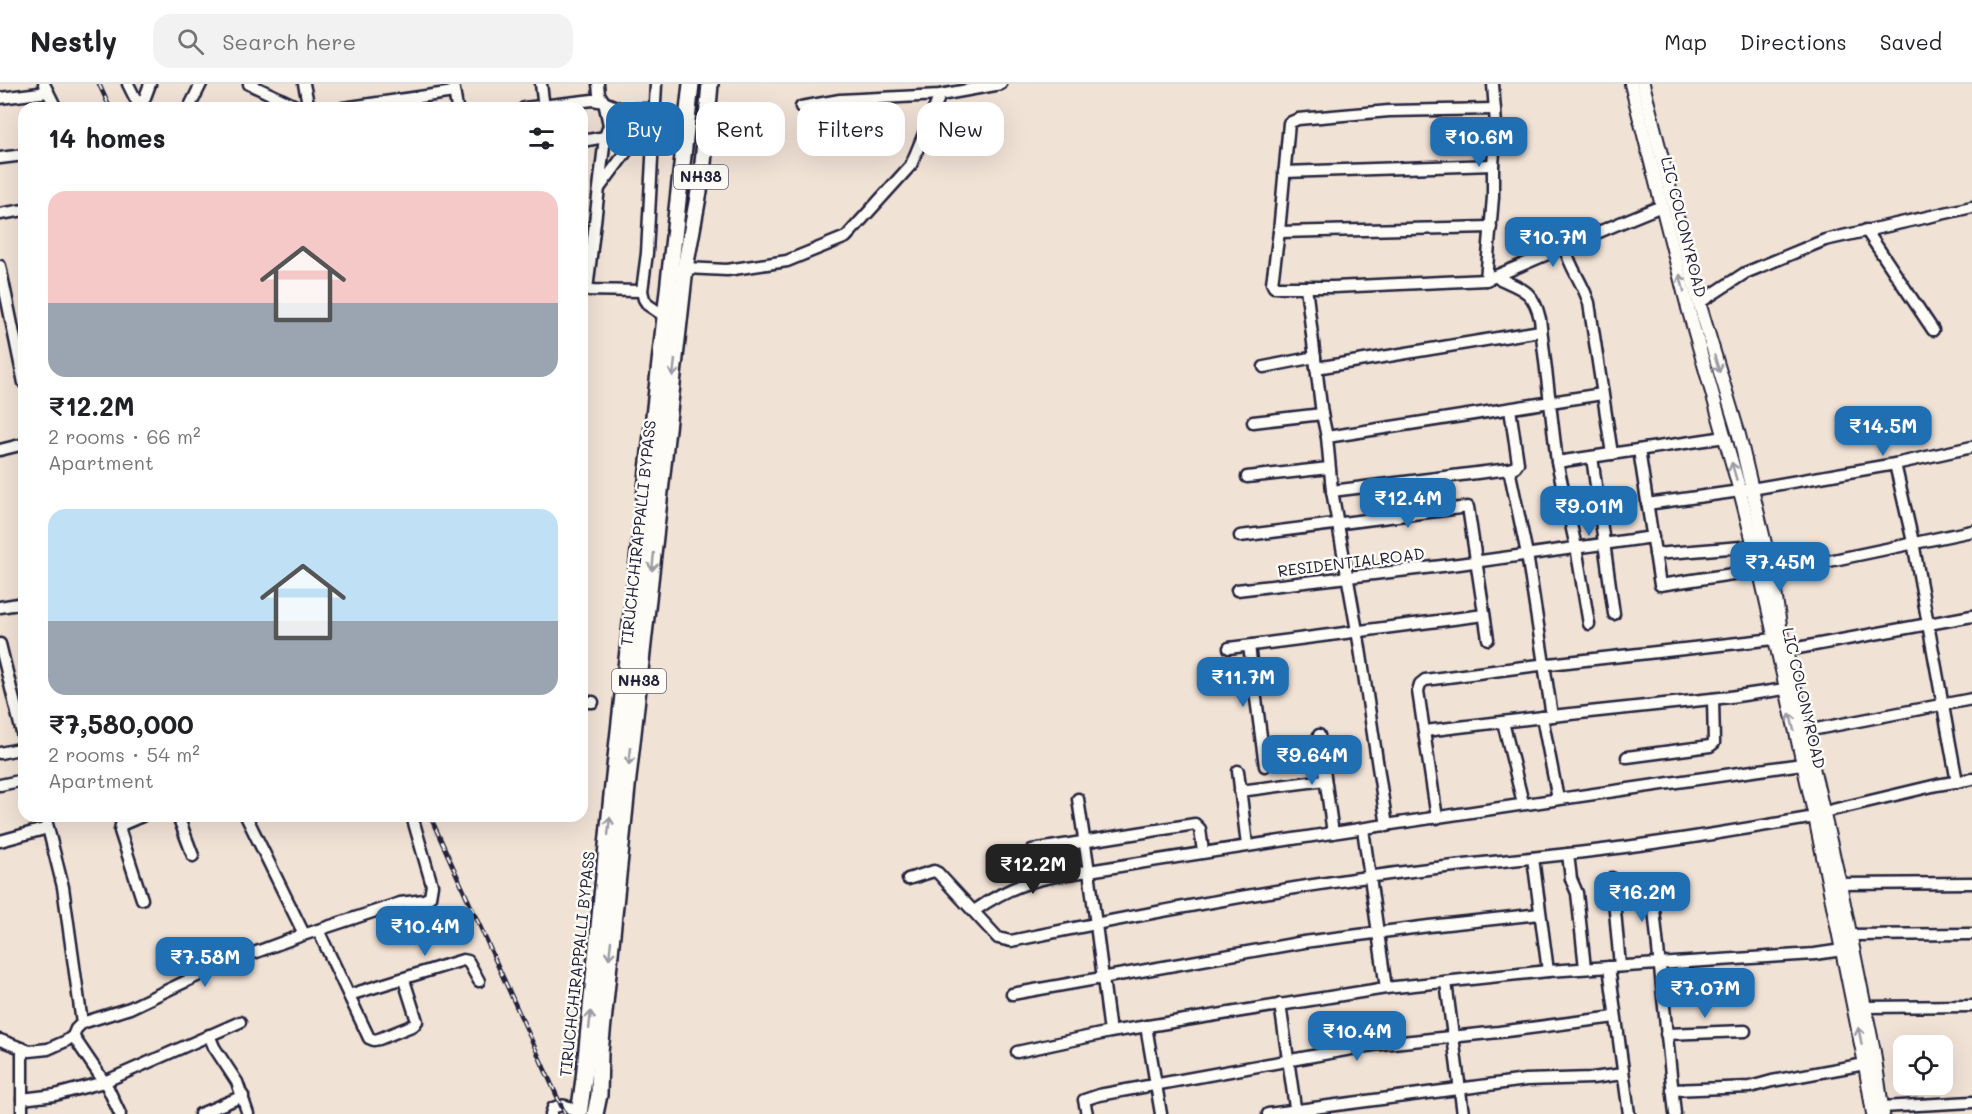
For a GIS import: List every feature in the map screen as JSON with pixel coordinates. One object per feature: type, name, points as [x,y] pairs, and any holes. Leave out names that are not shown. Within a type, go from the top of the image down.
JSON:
[{"type":"highway","name":"TIRUCHCHIRAPPALLI BYPASS","points":[[596,1114],[600,1052],[678,264],[691,84]]},
{"type":"highway","name":"NH38","points":[[678,264],[695,187],[702,175],[710,84]]},
{"type":"highway","name":"TIRUCHCHIRAPPALLI BYPASS","points":[[578,1114],[584,1079],[666,317],[678,264]]},
{"type":"main road","name":"LIC COLONYROAD","points":[[1631,84],[1662,206],[1739,435],[1754,546],[1765,571],[1774,639],[1785,689],[1803,745],[1819,815],[1848,950],[1865,1064],[1878,1107]]},
{"type":"main road","name":"LIC COLONYROAD","points":[[1643,84],[1725,437],[1746,490],[1787,650],[1806,731],[1802,764],[1840,884],[1850,935],[1848,950]]},
{"type":"main road","points":[[1848,950],[1865,1007],[1878,1107]]},
{"type":"street","points":[[128,84],[137,102]]},
{"type":"street","points":[[142,102],[150,84]]},
{"type":"street","points":[[192,102],[201,84]]},
{"type":"street","points":[[249,84],[287,102]]},
{"type":"street","points":[[304,84],[308,102]]},
{"type":"street","points":[[541,84],[543,102]]},
{"type":"street","points":[[598,84],[599,94],[606,111]]},
{"type":"street","points":[[655,102],[656,84]]},
{"type":"street","points":[[829,102],[940,95],[1001,84]]},
{"type":"street","points":[[1490,278],[1496,125],[1493,84]]},
{"type":"street","points":[[0,98],[46,88],[53,102]]},
{"type":"street","points":[[376,102],[454,88]]},
{"type":"street","points":[[678,264],[727,270],[787,261],[846,237],[911,165],[940,95]]},
{"type":"street","points":[[577,102],[593,100],[604,102]]},
{"type":"street","points":[[1495,109],[1389,111],[1294,120],[1289,123],[1279,232],[1272,278],[1274,287],[1490,278],[1662,206]]},
{"type":"street","points":[[588,140],[606,137],[588,269]]},
{"type":"street","points":[[0,158],[18,156]]},
{"type":"street","points":[[600,187],[623,156]]},
{"type":"street","points":[[652,156],[647,253],[642,291],[648,305],[666,317]]},
{"type":"street","points":[[1284,172],[1493,165]]},
{"type":"street","points":[[1694,306],[1745,273],[1825,240],[1972,207]]},
{"type":"street","points":[[0,214],[18,211]]},
{"type":"street","points":[[1279,232],[1491,227]]},
{"type":"street","points":[[1866,230],[1933,330]]},
{"type":"street","points":[[1565,248],[1589,303],[1612,454]]},
{"type":"street","name":"TIRUCHCHIRAPPALLI BYPASS","points":[[662,352],[669,340],[678,264]]},
{"type":"street","points":[[0,266],[18,354]]},
{"type":"street","points":[[1490,278],[1528,292],[1536,303],[1557,462],[1576,548],[1589,624]]},
{"type":"street","points":[[1306,287],[1327,437],[1332,491],[1357,632],[1387,826]]},
{"type":"street","points":[[588,290],[642,291]]},
{"type":"street","points":[[1264,367],[1316,363],[1540,331]]},
{"type":"street","points":[[1327,437],[1602,394]]},
{"type":"street","points":[[1332,491],[1515,467],[1518,463],[1510,409]]},
{"type":"street","points":[[1253,422],[1322,414]]},
{"type":"street","points":[[1557,462],[1725,437]]},
{"type":"street","points":[[0,450],[18,446]]},
{"type":"street","points":[[1647,504],[1746,490],[1895,464],[1972,447]]},
{"type":"street","points":[[1639,450],[1660,585],[1765,571],[1972,531]]},
{"type":"street","points":[[1592,457],[1614,614]]},
{"type":"street","points":[[1895,464],[1913,542],[1957,782]]},
{"type":"street","points":[[1247,477],[1329,468]]},
{"type":"street","points":[[1509,469],[1527,554],[1544,665],[1547,717],[1558,799]]},
{"type":"street","points":[[1240,536],[1468,507],[1488,639]]},
{"type":"street","name":"RESIDENTIALROAD","points":[[1238,590],[1476,562],[1653,537]]},
{"type":"street","points":[[1655,554],[1754,546]]},
{"type":"street","points":[[0,607],[18,604]]},
{"type":"street","points":[[1229,648],[1484,615]]},
{"type":"street","points":[[1787,650],[1972,616]]},
{"type":"street","points":[[1437,818],[1418,691],[1420,684],[1425,680],[1774,639]]},
{"type":"street","points":[[0,644],[18,715]]},
{"type":"street","points":[[1249,645],[1265,766]]},
{"type":"street","points":[[1425,731],[1785,689]]},
{"type":"street","points":[[1627,757],[1710,746],[1714,743],[1713,699]]},
{"type":"street","points":[[1806,731],[1972,699]]},
{"type":"street","points":[[1503,722],[1523,803]]},
{"type":"street","points":[[1319,735],[1333,833]]},
{"type":"street","points":[[0,753],[18,749]]},
{"type":"street","points":[[974,911],[1001,894],[1027,882],[1052,876],[1247,845],[1387,826],[1523,803],[1802,764]]},
{"type":"street","points":[[1238,771],[1247,845]]},
{"type":"street","points":[[908,879],[934,871],[938,873],[998,938],[1011,941],[1096,924],[1370,877],[1692,838],[1819,815],[1972,779]]},
{"type":"street","points":[[1240,791],[1325,780]]},
{"type":"street","points":[[0,785],[18,781]]},
{"type":"street","points":[[1078,799],[1110,1032]]},
{"type":"street","points":[[46,822],[63,887],[82,1023]]},
{"type":"street","points":[[128,822],[121,825],[120,831],[142,899]]},
{"type":"street","points":[[180,822],[193,856]]},
{"type":"street","points":[[249,822],[304,934]]},
{"type":"street","points":[[0,1040],[29,1051],[48,1049],[73,1036],[75,1029],[82,1023],[130,1008],[216,967],[304,934],[400,903],[430,897],[432,885],[414,822]]},
{"type":"street","points":[[1032,850],[1195,824],[1200,829],[1203,852]]},
{"type":"street","points":[[0,841],[48,828]]},
{"type":"street","points":[[1363,829],[1386,988]]},
{"type":"street","points":[[1568,854],[1571,879],[1577,893],[1585,968]]},
{"type":"street","points":[[1533,858],[1548,971]]},
{"type":"street","points":[[1612,878],[1615,1017],[1629,1114]]},
{"type":"street","points":[[1652,880],[1675,1114]]},
{"type":"street","points":[[1840,884],[1972,883]]},
{"type":"street","points":[[1012,994],[1304,942],[1540,915]]},
{"type":"street","points":[[318,930],[369,1038],[379,1039],[414,1025],[417,1021],[404,980]]},
{"type":"street","points":[[1850,935],[1972,934]]},
{"type":"street","points":[[1017,1052],[1110,1032],[1386,988],[1548,971],[1848,950]]},
{"type":"street","points":[[349,995],[404,980],[463,960],[471,964],[479,981]]},
{"type":"street","points":[[1446,982],[1463,1114]]},
{"type":"street","points":[[1280,1004],[1296,1112]]},
{"type":"street","points":[[1865,1007],[1972,1006]]},
{"type":"street","points":[[1087,1114],[1084,1100],[1099,1095],[1288,1059],[1373,1045],[1615,1017]]},
{"type":"street","points":[[22,1099],[55,1095],[104,1082],[240,1022]]},
{"type":"street","points":[[1146,1026],[1161,1114]]},
{"type":"street","points":[[1666,1034],[1745,1031]]},
{"type":"street","points":[[209,1035],[214,1047],[237,1082],[248,1114]]},
{"type":"street","points":[[73,1036],[104,1082],[120,1114]]},
{"type":"street","points":[[22,1048],[22,1114]]},
{"type":"street","points":[[1672,1090],[1750,1087],[1865,1064]]},
{"type":"street","points":[[1269,1114],[1526,1080],[1592,1078],[1623,1074]]},
{"type":"street","points":[[200,1114],[243,1096]]},
{"type":"street","points":[[1878,1107],[1972,1102]]},
{"type":"street","points":[[551,1114],[553,1108],[561,1105],[570,1107],[578,1114]]},
{"type":"railway","points":[[99,84],[107,102]]},
{"type":"railway","points":[[433,822],[565,1114]]}]
